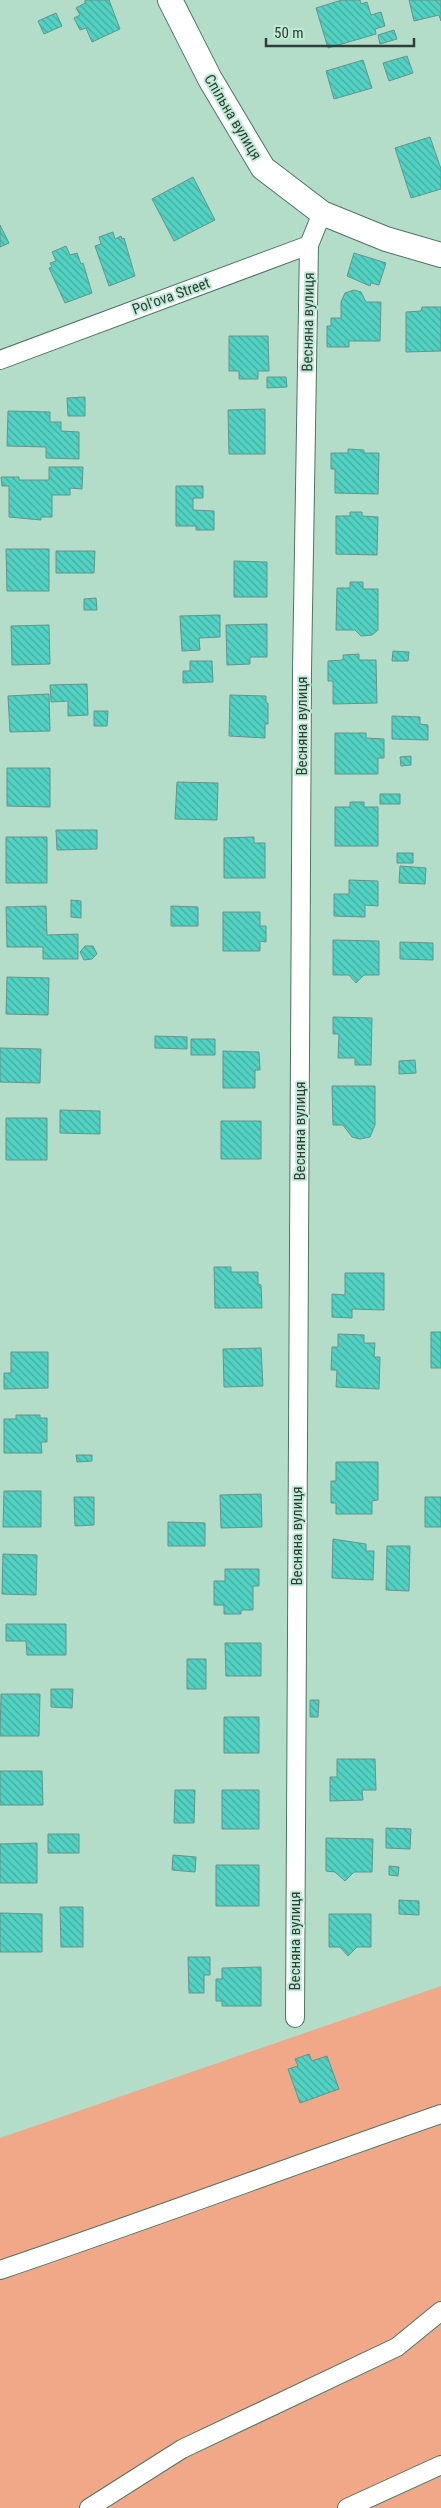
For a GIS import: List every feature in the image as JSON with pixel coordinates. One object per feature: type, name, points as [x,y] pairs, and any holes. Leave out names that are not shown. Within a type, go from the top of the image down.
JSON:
[{"type":"street","name":"Спільна вулиця","points":[[170,0],[210,79],[263,168],[322,213],[386,239],[441,255]]},
{"type":"street","points":[[309,245],[322,213]]},
{"type":"street","name":"Polʹova Street","points":[[0,360],[309,245]]},
{"type":"street","name":"Весняна вулиця","points":[[295,2018],[302,681],[309,245]]},
{"type":"street","points":[[0,2270],[149,2220],[248,2181],[441,2114]]},
{"type":"street","points":[[88,2508],[182,2449],[397,2347],[441,2312]]},
{"type":"street","points":[[347,2508],[441,2465]]},
{"type":"shaded area","points":[[441,1986],[441,2508],[0,2508],[0,2138]]},
{"type":"building","points":[[85,0],[109,0],[120,29],[92,42],[86,28],[80,30],[74,18],[80,15],[76,8],[85,3]]},
{"type":"building","points":[[342,0],[360,0],[361,4],[367,2],[371,15],[381,12],[385,26],[375,29],[376,34],[328,48],[316,8]]},
{"type":"building","points":[[409,0],[441,0],[441,21],[439,15],[414,21]]},
{"type":"building","points":[[56,13],[62,26],[44,34],[38,21]]},
{"type":"building","points":[[394,30],[397,39],[380,44],[378,35]]},
{"type":"building","points":[[407,56],[413,73],[389,81],[383,63]]},
{"type":"building","points":[[363,60],[372,88],[334,99],[326,71]]},
{"type":"building","points":[[430,137],[441,169],[441,189],[411,198],[395,148]]},
{"type":"building","points":[[193,177],[215,220],[174,241],[152,199]]},
{"type":"building","points":[[0,225],[9,243],[0,247]]},
{"type":"building","points":[[113,232],[115,239],[121,236],[122,239],[124,238],[135,276],[109,286],[95,246],[101,244],[99,237]]},
{"type":"building","points":[[66,246],[70,255],[77,253],[81,264],[83,263],[92,293],[65,303],[49,268],[52,267],[50,263],[56,261],[52,252]]},
{"type":"building","points":[[354,253],[386,263],[379,285],[371,283],[370,286],[347,276]]},
{"type":"building","points":[[354,290],[361,292],[366,302],[381,302],[380,341],[349,341],[349,347],[327,347],[327,326],[331,326],[331,318],[341,318],[341,302],[345,293]]},
{"type":"building","points":[[422,307],[441,307],[441,351],[406,352],[406,312],[421,311]]},
{"type":"building","points":[[229,336],[268,336],[269,371],[258,371],[258,379],[239,379],[239,371],[229,371]]},
{"type":"building","points":[[267,377],[286,377],[287,387],[267,388]]},
{"type":"building","points":[[85,397],[85,416],[68,416],[67,398]]},
{"type":"building","points":[[265,409],[265,454],[229,454],[228,410]]},
{"type":"building","points":[[8,411],[50,412],[50,422],[61,422],[61,431],[79,432],[79,459],[46,458],[46,447],[7,446]]},
{"type":"building","points":[[348,449],[364,450],[364,453],[379,453],[378,494],[335,493],[335,469],[331,469],[331,453],[348,453]]},
{"type":"building","points":[[49,467],[83,467],[82,489],[70,488],[70,495],[52,495],[52,517],[41,517],[41,520],[9,517],[9,486],[2,486],[1,477],[19,477],[19,480],[49,480]]},
{"type":"building","points":[[176,486],[203,486],[203,498],[193,498],[193,510],[214,511],[214,530],[196,530],[196,526],[176,526]]},
{"type":"building","points":[[350,512],[362,512],[362,516],[378,517],[377,555],[336,554],[336,516],[350,516]]},
{"type":"building","points":[[6,549],[49,549],[49,591],[7,591]]},
{"type":"building","points":[[56,551],[95,551],[94,573],[56,573]]},
{"type":"building","points":[[234,561],[267,562],[267,597],[234,597]]},
{"type":"building","points":[[350,582],[363,582],[363,589],[378,589],[378,630],[372,635],[361,636],[355,630],[336,630],[337,588],[350,588]]},
{"type":"building","points":[[96,598],[97,610],[84,610],[84,599]]},
{"type":"building","points":[[220,615],[220,637],[199,638],[200,650],[182,651],[180,616]]},
{"type":"building","points":[[267,624],[267,657],[250,657],[250,664],[227,665],[226,625]]},
{"type":"building","points":[[49,625],[50,664],[12,665],[11,626]]},
{"type":"building","points":[[393,651],[409,652],[408,661],[392,661]]},
{"type":"building","points":[[359,654],[359,660],[376,660],[377,703],[333,704],[333,681],[328,681],[328,661],[343,660],[343,655]]},
{"type":"building","points":[[190,661],[212,661],[213,682],[183,683],[183,671],[190,671]]},
{"type":"building","points":[[87,684],[88,715],[68,716],[68,701],[51,702],[50,685]]},
{"type":"building","points":[[49,694],[50,731],[10,732],[8,696]]},
{"type":"building","points":[[230,695],[266,696],[268,724],[265,724],[265,738],[229,736]]},
{"type":"building","points":[[94,711],[108,711],[107,726],[94,726]]},
{"type":"building","points":[[392,716],[420,717],[420,724],[428,725],[428,740],[392,739]]},
{"type":"building","points":[[335,733],[366,733],[366,738],[384,739],[384,758],[378,758],[378,774],[335,774]]},
{"type":"building","points":[[411,756],[411,765],[401,766],[400,757]]},
{"type":"building","points":[[7,768],[50,768],[50,807],[7,806]]},
{"type":"building","points":[[177,782],[218,783],[217,820],[175,819]]},
{"type":"building","points":[[380,794],[400,794],[400,804],[380,804]]},
{"type":"building","points":[[350,802],[364,802],[364,807],[378,807],[378,846],[335,846],[335,807],[350,807]]},
{"type":"building","points":[[56,830],[97,830],[97,849],[57,850]]},
{"type":"building","points":[[6,837],[47,837],[47,883],[6,883]]},
{"type":"building","points":[[254,837],[254,843],[265,843],[265,878],[224,878],[224,838]]},
{"type":"building","points":[[397,853],[413,853],[413,863],[397,863]]},
{"type":"building","points":[[400,866],[426,868],[425,884],[399,883]]},
{"type":"building","points":[[349,880],[378,881],[378,906],[365,905],[365,917],[334,916],[334,894],[349,894]]},
{"type":"building","points":[[71,900],[81,901],[81,918],[71,917]]},
{"type":"building","points":[[46,906],[47,935],[78,934],[78,959],[43,959],[43,947],[7,947],[6,907]]},
{"type":"building","points":[[171,906],[198,907],[198,926],[171,926]]},
{"type":"building","points":[[223,912],[260,912],[260,926],[266,926],[266,942],[260,941],[260,951],[223,951]]},
{"type":"building","points":[[333,940],[379,941],[379,975],[364,975],[356,983],[349,975],[333,975]]},
{"type":"building","points":[[400,942],[433,943],[433,960],[400,959]]},
{"type":"building","points":[[85,946],[93,946],[97,954],[92,959],[84,960],[80,952]]},
{"type":"building","points":[[7,977],[49,978],[48,1015],[6,1014]]},
{"type":"building","points":[[333,1017],[372,1018],[371,1065],[355,1065],[355,1058],[338,1058],[339,1034],[333,1034]]},
{"type":"building","points":[[155,1036],[187,1037],[187,1049],[155,1048]]},
{"type":"building","points":[[191,1039],[215,1039],[215,1055],[191,1055]]},
{"type":"building","points":[[0,1048],[41,1049],[40,1083],[0,1082]]},
{"type":"building","points":[[223,1051],[259,1052],[260,1070],[255,1070],[255,1088],[223,1088]]},
{"type":"building","points":[[415,1060],[416,1073],[399,1074],[399,1061]]},
{"type":"building","points":[[332,1086],[375,1086],[375,1125],[370,1137],[360,1139],[352,1137],[343,1125],[333,1125]]},
{"type":"building","points":[[60,1110],[100,1111],[100,1134],[60,1133]]},
{"type":"building","points":[[6,1118],[47,1118],[47,1160],[6,1160]]},
{"type":"building","points":[[221,1121],[261,1121],[261,1159],[221,1159]]},
{"type":"building","points":[[214,1267],[231,1267],[231,1272],[258,1272],[258,1284],[261,1285],[262,1308],[215,1308]]},
{"type":"building","points":[[345,1273],[384,1273],[384,1310],[352,1309],[352,1318],[332,1317],[332,1294],[345,1295]]},
{"type":"building","points":[[431,1332],[441,1332],[441,1368],[431,1368]]},
{"type":"building","points":[[338,1334],[364,1335],[364,1343],[375,1343],[374,1357],[380,1357],[379,1389],[336,1387],[337,1370],[331,1370],[332,1347],[338,1347]]},
{"type":"building","points":[[261,1348],[263,1386],[224,1387],[223,1349]]},
{"type":"building","points":[[11,1352],[48,1352],[48,1388],[4,1389],[4,1373],[11,1373]]},
{"type":"building","points":[[16,1415],[40,1415],[40,1418],[47,1418],[47,1442],[41,1442],[42,1453],[4,1453],[4,1419],[16,1419]]},
{"type":"building","points":[[76,1455],[92,1455],[92,1461],[77,1462]]},
{"type":"building","points":[[336,1462],[378,1462],[378,1500],[372,1501],[372,1514],[336,1514],[336,1503],[331,1503],[331,1481],[336,1481]]},
{"type":"building","points":[[4,1491],[41,1491],[41,1527],[3,1527]]},
{"type":"building","points":[[261,1494],[262,1527],[221,1528],[220,1495]]},
{"type":"building","points":[[74,1497],[94,1497],[94,1525],[75,1526]]},
{"type":"building","points":[[425,1497],[441,1497],[441,1527],[425,1527]]},
{"type":"building","points":[[168,1522],[205,1523],[205,1546],[168,1546]]},
{"type":"building","points":[[333,1539],[366,1544],[366,1551],[374,1551],[373,1580],[332,1578]]},
{"type":"building","points":[[387,1546],[410,1546],[409,1591],[386,1590]]},
{"type":"building","points":[[3,1554],[37,1555],[36,1595],[2,1594]]},
{"type":"building","points":[[225,1569],[259,1569],[259,1586],[253,1586],[253,1610],[241,1610],[241,1614],[224,1614],[224,1605],[214,1605],[214,1581],[225,1581]]},
{"type":"building","points":[[6,1624],[66,1624],[66,1655],[27,1655],[26,1641],[6,1641]]},
{"type":"building","points":[[225,1643],[261,1643],[261,1676],[226,1676]]},
{"type":"building","points":[[187,1659],[206,1659],[206,1689],[187,1689]]},
{"type":"building","points":[[51,1689],[73,1689],[72,1708],[51,1707]]},
{"type":"building","points":[[1,1694],[40,1694],[39,1736],[0,1736]]},
{"type":"building","points":[[310,1700],[319,1700],[318,1717],[310,1717]]},
{"type":"building","points":[[224,1717],[259,1717],[259,1753],[224,1753]]},
{"type":"building","points":[[337,1759],[375,1759],[376,1790],[362,1790],[363,1800],[330,1801],[330,1777],[337,1777]]},
{"type":"building","points":[[0,1771],[42,1771],[43,1805],[0,1805]]},
{"type":"building","points":[[175,1790],[195,1790],[194,1823],[174,1823]]},
{"type":"building","points":[[222,1790],[259,1790],[259,1829],[222,1829]]},
{"type":"building","points":[[386,1828],[411,1829],[410,1849],[386,1848]]},
{"type":"building","points":[[48,1834],[79,1834],[79,1853],[48,1853]]},
{"type":"building","points":[[326,1838],[373,1839],[372,1872],[354,1872],[345,1881],[335,1872],[326,1871]]},
{"type":"building","points":[[37,1843],[37,1883],[0,1883],[0,1844]]},
{"type":"building","points":[[173,1855],[196,1857],[195,1872],[172,1870]]},
{"type":"building","points":[[216,1865],[259,1865],[259,1906],[216,1906]]},
{"type":"building","points":[[389,1866],[399,1867],[398,1876],[389,1875]]},
{"type":"building","points":[[399,1900],[419,1901],[419,1915],[399,1914]]},
{"type":"building","points":[[60,1907],[83,1907],[83,1947],[61,1947]]},
{"type":"building","points":[[0,1913],[42,1914],[42,1952],[0,1952]]},
{"type":"building","points":[[329,1914],[371,1914],[371,1947],[357,1947],[348,1956],[340,1947],[329,1947]]},
{"type":"building","points":[[188,1957],[210,1957],[210,1975],[204,1975],[204,1993],[189,1993]]},
{"type":"building","points":[[261,1967],[261,2006],[222,2006],[222,2001],[216,2001],[216,1979],[222,1979],[222,1968]]},
{"type":"building","points":[[309,2054],[312,2061],[327,2056],[339,2089],[300,2103],[288,2069],[298,2066],[295,2059]]}]
